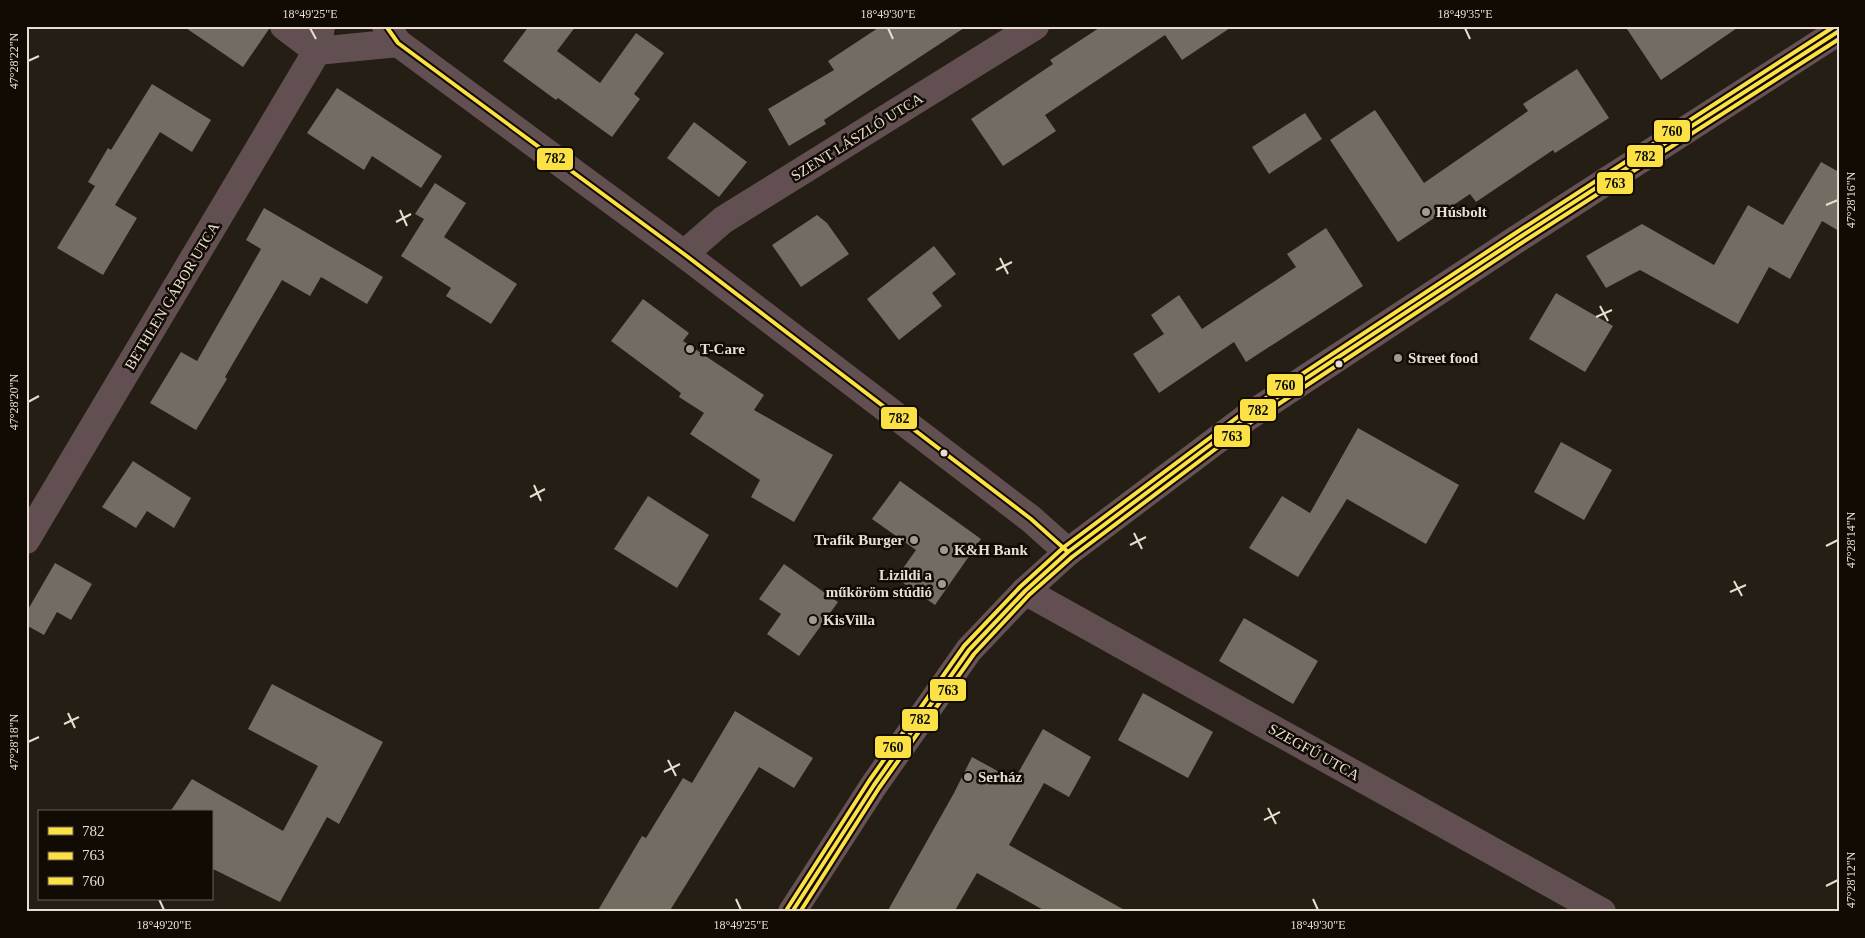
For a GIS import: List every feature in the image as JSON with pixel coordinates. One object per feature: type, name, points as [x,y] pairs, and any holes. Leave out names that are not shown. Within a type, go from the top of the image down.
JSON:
[{"type":"main road","points":[[792,912],[874,785],[969,650],[1068,552],[1246,418],[1839,30]]},
{"type":"street","points":[[284,26],[319,39],[392,34],[1031,519],[1068,552]]},
{"type":"street","name":"SZENT LÁSZLÓ UTCA","points":[[684,254],[723,220],[1035,26]]},
{"type":"street","name":"BETHLEN GÁBOR UTCA","points":[[26,540],[319,39]]},
{"type":"street","name":"SZEGFŰ UTCA","points":[[1026,592],[1588,908]]},
{"type":"building","points":[[183,26],[269,26],[269,29],[243,67]]},
{"type":"building","points":[[529,26],[576,26],[557,51],[600,83],[636,33],[664,53],[634,94],[640,99],[612,137],[558,98],[556,100],[503,61]]},
{"type":"building","points":[[881,26],[967,26],[824,120],[826,124],[789,146],[768,109],[834,70],[828,61]]},
{"type":"building","points":[[1102,26],[1233,26],[1182,60],[1165,35],[1045,115],[1056,131],[1003,166],[971,119],[1053,64],[1050,60]]},
{"type":"building","points":[[1625,26],[1740,26],[1661,80]]},
{"type":"building","points":[[1577,69],[1609,118],[1555,153],[1553,150],[1476,202],[1470,194],[1398,242],[1330,140],[1375,110],[1424,183],[1528,111],[1523,104]]},
{"type":"building","points":[[152,84],[211,120],[192,152],[160,132],[115,205],[137,218],[103,275],[57,248],[95,186],[88,182],[108,148],[111,150]]},
{"type":"building","points":[[337,88],[442,156],[421,188],[372,156],[364,170],[307,133]]},
{"type":"building","points":[[1305,113],[1322,139],[1269,174],[1252,147]]},
{"type":"building","points":[[694,122],[747,162],[719,197],[667,158]]},
{"type":"building","points":[[1821,162],[1839,172],[1839,231],[1822,221],[1790,279],[1769,267],[1738,324],[1640,270],[1606,288],[1586,256],[1642,224],[1714,265],[1748,205],[1783,225]]},
{"type":"building","points":[[435,183],[466,203],[444,237],[517,284],[491,324],[446,296],[451,288],[401,256],[424,219],[415,214]]},
{"type":"building","points":[[264,208],[383,277],[367,304],[321,277],[310,296],[282,280],[225,377],[227,379],[196,430],[150,403],[181,352],[197,361],[261,249],[246,240]]},
{"type":"building","points":[[817,215],[827,223],[849,254],[801,287],[772,245]]},
{"type":"building","points":[[1326,228],[1363,286],[1246,362],[1234,342],[1159,393],[1133,354],[1164,334],[1151,315],[1179,295],[1202,329],[1296,267],[1287,254]]},
{"type":"building","points":[[934,246],[956,274],[932,293],[942,306],[899,340],[867,299]]},
{"type":"building","points":[[1556,293],[1613,326],[1585,372],[1529,339]]},
{"type":"building","points":[[643,299],[689,333],[683,341],[764,395],[754,410],[833,455],[794,522],[751,497],[760,480],[690,434],[704,413],[679,397],[681,393],[611,341]]},
{"type":"building","points":[[1358,428],[1459,485],[1426,544],[1347,499],[1298,577],[1249,548],[1282,496],[1310,513]]},
{"type":"building","points":[[1561,442],[1612,470],[1584,520],[1534,492]]},
{"type":"building","points":[[133,461],[191,498],[174,528],[147,511],[136,528],[102,507]]},
{"type":"building","points":[[900,481],[981,539],[935,605],[896,578],[916,550],[872,519]]},
{"type":"building","points":[[648,496],[709,535],[677,588],[614,549]]},
{"type":"building","points":[[55,563],[92,584],[71,620],[57,612],[44,635],[26,625],[26,613]]},
{"type":"building","points":[[784,564],[838,602],[799,656],[767,634],[781,614],[759,599]]},
{"type":"building","points":[[1244,618],[1318,661],[1293,704],[1219,661]]},
{"type":"building","points":[[272,684],[383,742],[339,824],[327,817],[280,902],[212,868],[212,810],[171,810],[192,779],[283,831],[318,766],[248,729]]},
{"type":"building","points":[[1143,693],[1213,732],[1188,778],[1118,740]]},
{"type":"building","points":[[735,711],[813,758],[794,788],[759,767],[669,912],[597,912],[642,836],[646,838],[683,778],[692,783]]},
{"type":"building","points":[[1043,729],[1091,757],[1069,797],[1044,783],[1009,845],[1128,912],[1047,912],[977,873],[954,912],[887,912],[954,793],[972,757],[1014,780]]},
{"type":"transit line","name":"782","points":[[386,26],[398,43],[684,254],[1031,519],[1068,552]]},
{"type":"transit line","name":"760","points":[[787,909],[869,781],[964,646],[1020,587],[1064,547],[1243,413],[1514,234],[1835,26]]},
{"type":"transit line","name":"782","points":[[792,912],[874,785],[969,650],[1025,591],[1068,552],[1246,418],[1517,239],[1839,31]]},
{"type":"transit line","name":"763","points":[[800,912],[879,788],[974,654],[1029,595],[1072,557],[1250,423],[1520,244],[1839,39]]},
{"type":"place","name":"Húsbolt","points":[[1426,212]]},
{"type":"place","name":"T-Care","points":[[690,349]]},
{"type":"place","name":"Street food","points":[[1398,358]]},
{"type":"place","name":"Trafik Burger","points":[[914,540]]},
{"type":"place","name":"K&H Bank","points":[[944,550]]},
{"type":"place","name":"Lizildi a műköröm stúdió","points":[[942,584]]},
{"type":"place","name":"KisVilla","points":[[813,620]]},
{"type":"place","name":"Serház","points":[[968,777]]}]
